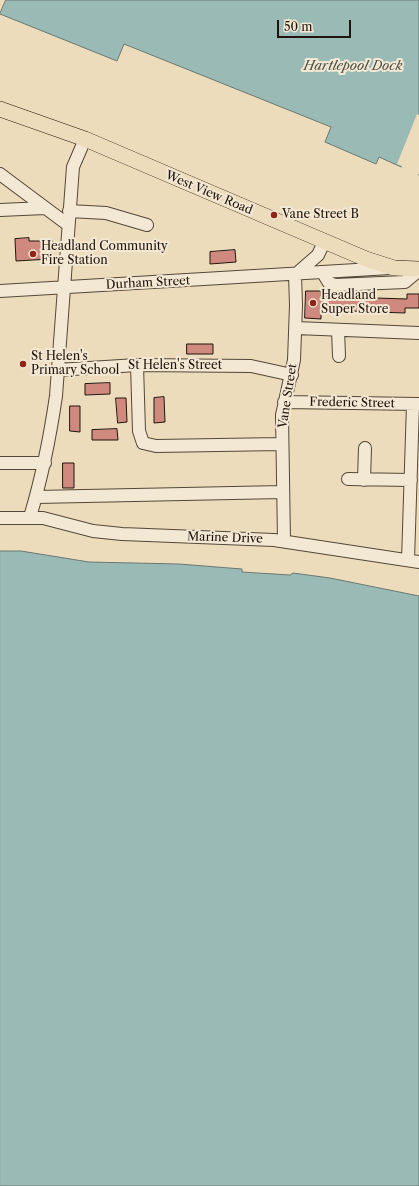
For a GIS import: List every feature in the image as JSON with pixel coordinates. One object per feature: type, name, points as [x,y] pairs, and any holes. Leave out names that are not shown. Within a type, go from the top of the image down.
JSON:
[{"type":"main road","name":"West View Road","points":[[0,109],[85,139],[366,259],[394,268],[419,270]]},
{"type":"street","points":[[30,517],[45,463],[56,396],[67,224],[73,166],[85,139]]},
{"type":"street","points":[[0,174],[67,224]]},
{"type":"street","points":[[0,210],[45,208]]},
{"type":"street","points":[[69,211],[106,213],[147,225]]},
{"type":"street","points":[[295,275],[318,255],[324,242]]},
{"type":"street","name":"Durham Street","points":[[0,291],[295,275],[394,268]]},
{"type":"street","points":[[323,273],[329,283],[335,285],[405,282],[419,270]]},
{"type":"street","name":"Vane Street","points":[[284,541],[281,444],[284,402],[292,375],[296,328],[295,275]]},
{"type":"street","points":[[296,328],[419,333]]},
{"type":"street","points":[[338,330],[339,356]]},
{"type":"street","points":[[137,365],[139,431],[143,443],[156,446],[281,444]]},
{"type":"street","name":"St Helen's Street","points":[[57,370],[137,365],[251,366],[292,375]]},
{"type":"street","name":"Frederic Street","points":[[284,402],[416,404]]},
{"type":"street","points":[[413,561],[414,532],[411,480],[416,404]]},
{"type":"street","points":[[364,480],[365,448]]},
{"type":"street","points":[[0,463],[45,463]]},
{"type":"street","points":[[348,479],[411,480]]},
{"type":"street","points":[[36,497],[282,492]]},
{"type":"street","name":"Marine Drive","points":[[0,518],[30,517],[59,522],[93,531],[122,534],[244,537],[284,541],[413,561]]},
{"type":"water","name":"Hartlepool Dock","points":[[6,0],[419,0],[419,175],[379,157],[376,164],[325,142],[331,127],[124,44],[117,61],[0,14]]},
{"type":"water","points":[[0,551],[21,551],[89,562],[179,564],[242,569],[242,572],[290,575],[293,573],[330,578],[419,596],[419,1186],[0,1186]]},
{"type":"pier","points":[[417,114],[419,115],[419,174],[416,176],[401,169],[402,166],[397,164]]},
{"type":"building","points":[[29,238],[29,241],[53,241],[50,259],[16,261],[15,239]]},
{"type":"building","points":[[235,250],[236,262],[210,264],[210,252]]},
{"type":"building","points":[[306,291],[321,291],[321,296],[407,299],[407,294],[419,294],[419,308],[405,308],[405,313],[321,310],[321,319],[305,318]]},
{"type":"building","points":[[187,344],[213,344],[213,354],[187,354]]},
{"type":"building","points":[[110,383],[110,394],[85,395],[85,384]]},
{"type":"building","points":[[164,397],[165,422],[154,423],[154,398]]},
{"type":"building","points":[[116,398],[126,398],[127,422],[118,423]]},
{"type":"building","points":[[70,406],[80,406],[80,432],[70,431]]},
{"type":"building","points":[[117,429],[118,440],[92,440],[92,430]]},
{"type":"building","points":[[63,463],[74,463],[74,488],[63,488]]},
{"type":"place","name":"Vane Street B","points":[[274,215]]},
{"type":"place","name":"Headland Community Fire Station","points":[[33,254]]},
{"type":"place","name":"Headland Super Store","points":[[313,303]]},
{"type":"place","name":"St Helen's Primary School","points":[[23,364]]}]
